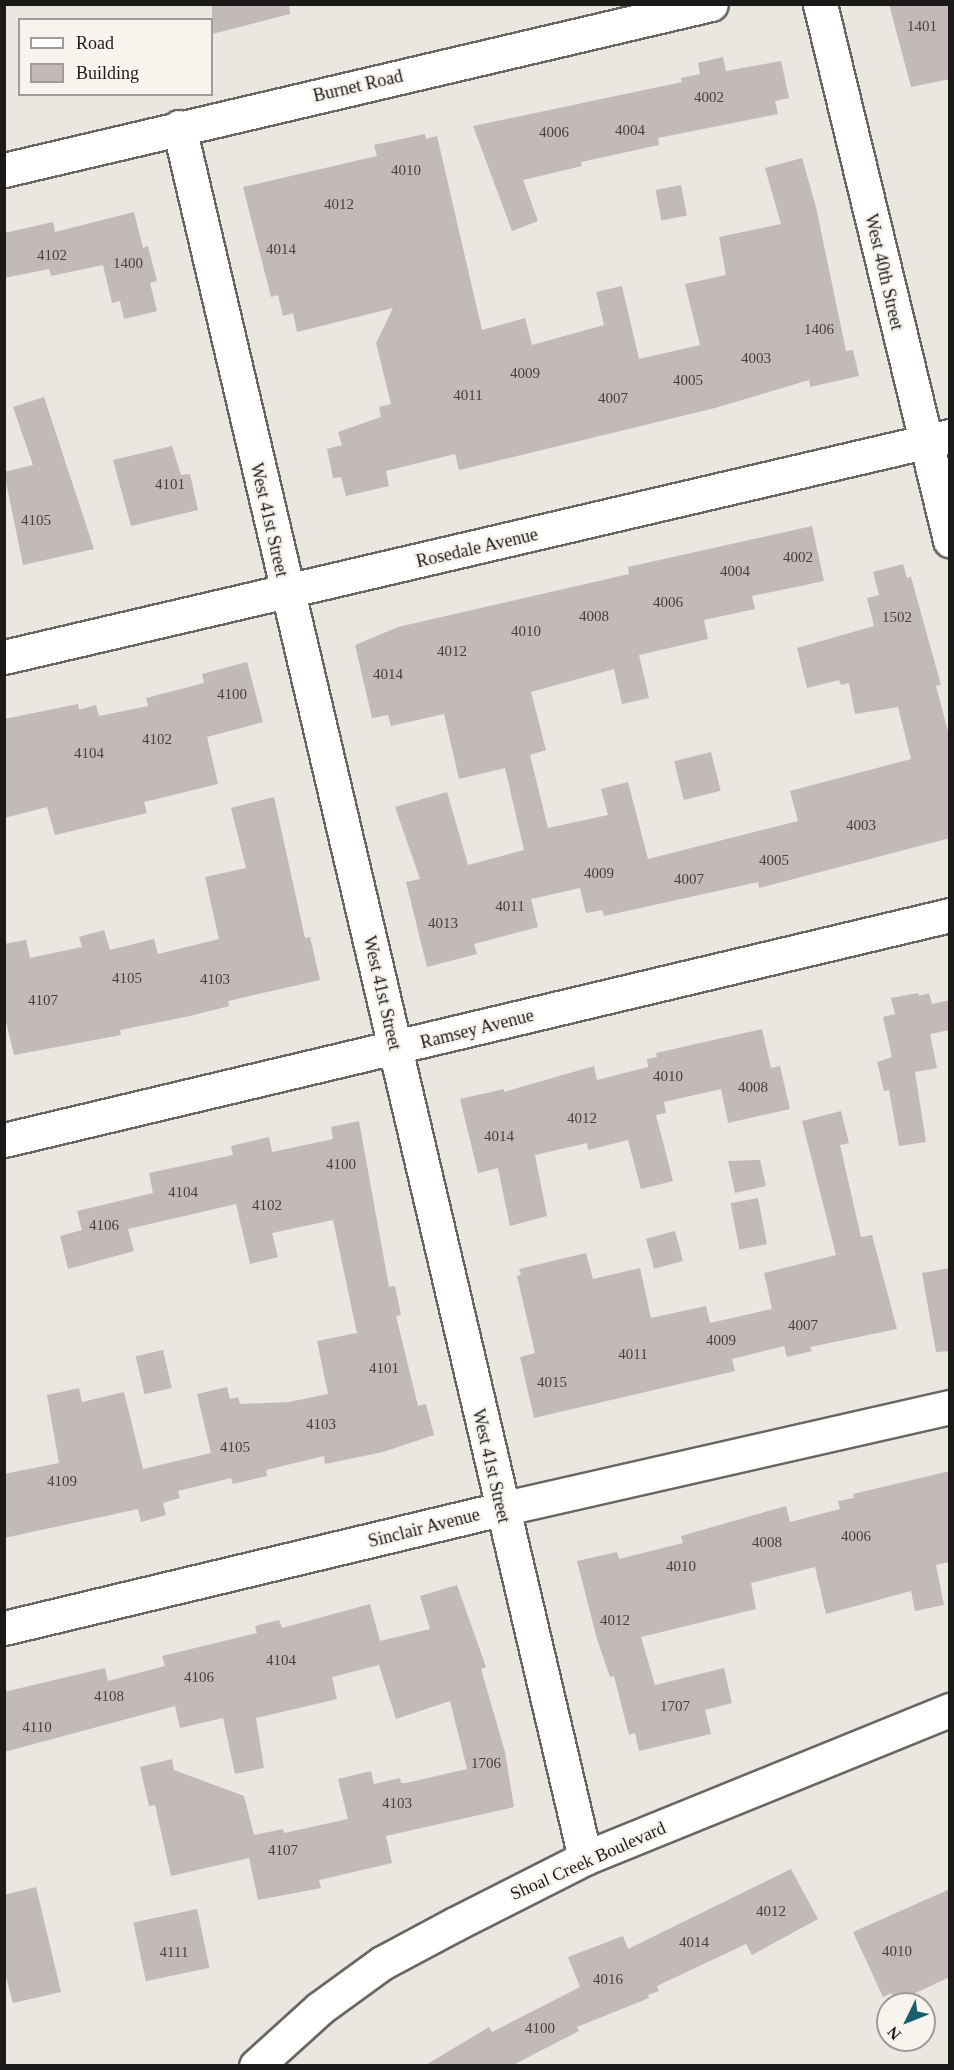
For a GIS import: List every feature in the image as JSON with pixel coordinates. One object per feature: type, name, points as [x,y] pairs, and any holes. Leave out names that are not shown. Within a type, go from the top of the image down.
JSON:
[{"type":"street","name":"Burnet Road","points":[[4,170],[711,4]]},
{"type":"street","name":"West 40th Street","points":[[820,4],[937,439],[950,540]]},
{"type":"street","name":"West 41st Street","points":[[179,128],[286,593],[585,1858]]},
{"type":"street","name":"Rosedale Avenue","points":[[4,657],[286,593],[937,439]]},
{"type":"street","name":"Ramsey Avenue","points":[[4,1140],[395,1049],[950,915]]},
{"type":"street","name":"Sinclair Avenue","points":[[4,1628],[501,1509],[950,1407]]},
{"type":"street","name":"Shoal Creek Boulevard","points":[[256,2066],[320,2008],[382,1963],[585,1858],[950,1710]]},
{"type":"building","points":[[212,4],[289,4],[290,14],[213,34]]},
{"type":"building","points":[[889,4],[950,4],[950,79],[911,87]]},
{"type":"building","points":[[723,57],[726,71],[781,61],[789,98],[775,101],[778,114],[658,138],[659,145],[581,162],[582,166],[523,180],[538,221],[512,231],[473,126],[682,82],[681,78],[700,74],[698,63]]},
{"type":"building","points":[[425,134],[426,139],[437,136],[482,330],[525,318],[532,345],[604,325],[596,292],[622,286],[639,359],[700,345],[685,284],[726,275],[719,237],[781,224],[765,168],[802,158],[816,207],[846,351],[853,350],[859,376],[810,387],[809,380],[715,408],[459,470],[455,454],[386,471],[389,486],[346,496],[341,477],[333,478],[327,449],[342,445],[338,432],[381,417],[379,407],[391,404],[376,343],[393,308],[297,332],[293,313],[283,316],[278,295],[271,297],[243,187],[377,156],[374,145]]},
{"type":"building","points":[[681,185],[687,215],[661,220],[655,190]]},
{"type":"building","points":[[134,212],[143,248],[148,246],[157,281],[150,283],[157,311],[124,319],[120,301],[112,303],[103,265],[51,276],[49,269],[4,278],[4,233],[53,222],[55,232]]},
{"type":"building","points":[[44,397],[94,549],[23,565],[4,472],[33,465],[13,407]]},
{"type":"building","points":[[172,446],[181,475],[190,474],[198,510],[131,526],[113,460]]},
{"type":"building","points":[[812,526],[824,581],[752,596],[755,609],[704,620],[708,639],[639,655],[649,698],[622,704],[614,669],[531,692],[546,750],[530,755],[548,828],[608,815],[601,789],[628,782],[648,859],[798,821],[790,791],[911,759],[898,707],[855,714],[849,683],[841,685],[839,680],[807,688],[797,648],[874,626],[867,598],[879,595],[873,572],[903,564],[907,578],[911,577],[941,685],[936,686],[950,739],[950,838],[759,888],[758,882],[604,916],[602,910],[586,913],[580,888],[531,899],[538,927],[474,944],[477,954],[427,967],[406,882],[420,879],[395,807],[447,792],[468,865],[524,850],[505,768],[459,779],[444,714],[391,726],[388,715],[372,718],[355,645],[398,627],[629,574],[628,567]]},
{"type":"building","points":[[247,662],[263,722],[207,737],[218,784],[144,802],[147,813],[55,835],[47,807],[4,818],[4,719],[78,704],[79,710],[96,705],[99,716],[148,706],[146,698],[204,683],[202,674]]},
{"type":"building","points":[[711,752],[721,791],[684,800],[674,761]]},
{"type":"building","points":[[274,797],[305,938],[310,937],[320,980],[228,1001],[229,1006],[190,1016],[120,1030],[121,1035],[14,1055],[4,1013],[4,944],[26,940],[30,958],[82,947],[79,937],[104,930],[110,950],[154,939],[158,954],[219,939],[205,877],[246,868],[231,808]]},
{"type":"building","points":[[918,993],[919,996],[929,993],[932,1004],[950,1000],[950,1030],[930,1034],[937,1068],[915,1072],[926,1142],[899,1146],[889,1090],[884,1091],[877,1062],[892,1057],[883,1017],[895,1014],[891,998]]},
{"type":"building","points":[[762,1029],[771,1068],[780,1066],[790,1109],[728,1123],[721,1089],[664,1102],[666,1113],[656,1115],[673,1181],[641,1189],[628,1140],[588,1150],[587,1143],[535,1155],[547,1216],[510,1226],[498,1168],[478,1173],[460,1099],[504,1089],[504,1092],[594,1066],[597,1080],[648,1067],[647,1059],[657,1057],[656,1053]]},
{"type":"building","points":[[841,1111],[849,1143],[840,1145],[861,1237],[872,1235],[897,1329],[810,1347],[812,1351],[787,1357],[784,1346],[732,1359],[735,1371],[534,1418],[520,1357],[535,1353],[517,1276],[521,1275],[519,1269],[586,1253],[593,1279],[640,1268],[651,1318],[706,1306],[710,1323],[772,1309],[764,1273],[836,1255],[802,1121]]},
{"type":"building","points":[[359,1121],[389,1287],[395,1286],[401,1315],[396,1316],[418,1406],[426,1404],[434,1435],[383,1452],[325,1464],[324,1456],[266,1470],[267,1476],[233,1484],[231,1478],[178,1491],[180,1498],[163,1503],[166,1515],[141,1522],[138,1509],[4,1538],[4,1474],[59,1463],[47,1395],[79,1388],[82,1402],[124,1392],[143,1469],[211,1453],[197,1394],[227,1387],[230,1399],[238,1397],[240,1404],[289,1402],[328,1394],[317,1341],[357,1333],[333,1220],[272,1233],[278,1257],[250,1264],[236,1204],[128,1229],[134,1251],[68,1269],[60,1236],[82,1230],[77,1211],[153,1193],[149,1173],[233,1155],[231,1146],[269,1137],[272,1152],[333,1139],[331,1127]]},
{"type":"building","points":[[760,1160],[766,1186],[735,1193],[728,1161]]},
{"type":"building","points":[[758,1198],[767,1244],[739,1249],[731,1203]]},
{"type":"building","points":[[675,1231],[683,1261],[654,1269],[646,1239]]},
{"type":"building","points":[[950,1268],[950,1351],[936,1352],[922,1273]]},
{"type":"building","points":[[163,1350],[172,1388],[144,1394],[136,1356]]},
{"type":"building","points":[[950,1471],[950,1562],[936,1565],[944,1605],[915,1611],[911,1591],[826,1614],[815,1567],[751,1583],[756,1609],[641,1637],[655,1685],[724,1668],[732,1703],[705,1710],[711,1734],[639,1751],[635,1733],[629,1735],[614,1676],[610,1677],[597,1639],[577,1561],[617,1552],[619,1559],[683,1543],[681,1536],[786,1506],[790,1522],[840,1509],[838,1501],[854,1498],[853,1494]]},
{"type":"building","points":[[457,1585],[486,1667],[481,1669],[505,1752],[514,1807],[386,1836],[392,1863],[319,1880],[321,1888],[258,1900],[249,1858],[171,1876],[155,1805],[149,1806],[140,1767],[172,1759],[174,1770],[244,1796],[254,1835],[283,1829],[284,1833],[348,1819],[338,1779],[371,1771],[374,1784],[400,1778],[401,1783],[406,1783],[467,1769],[450,1701],[396,1719],[379,1665],[332,1677],[337,1699],[256,1718],[264,1768],[235,1774],[223,1718],[180,1728],[175,1706],[4,1752],[4,1692],[105,1668],[108,1681],[165,1666],[162,1656],[257,1633],[255,1626],[279,1620],[282,1628],[370,1604],[380,1641],[430,1629],[420,1596]]},
{"type":"building","points":[[791,1869],[818,1919],[752,1955],[746,1944],[657,1986],[659,1991],[648,1995],[649,1998],[577,2027],[579,2031],[511,2066],[424,2066],[489,2027],[492,2032],[580,1987],[568,1957],[623,1936],[628,1949]]},
{"type":"building","points":[[36,1887],[61,1992],[13,2003],[4,1970],[4,1895]]},
{"type":"building","points":[[950,1889],[950,1977],[918,1992],[881,1992],[853,1932]]},
{"type":"building","points":[[197,1909],[209,1968],[146,1981],[133,1923]]}]
